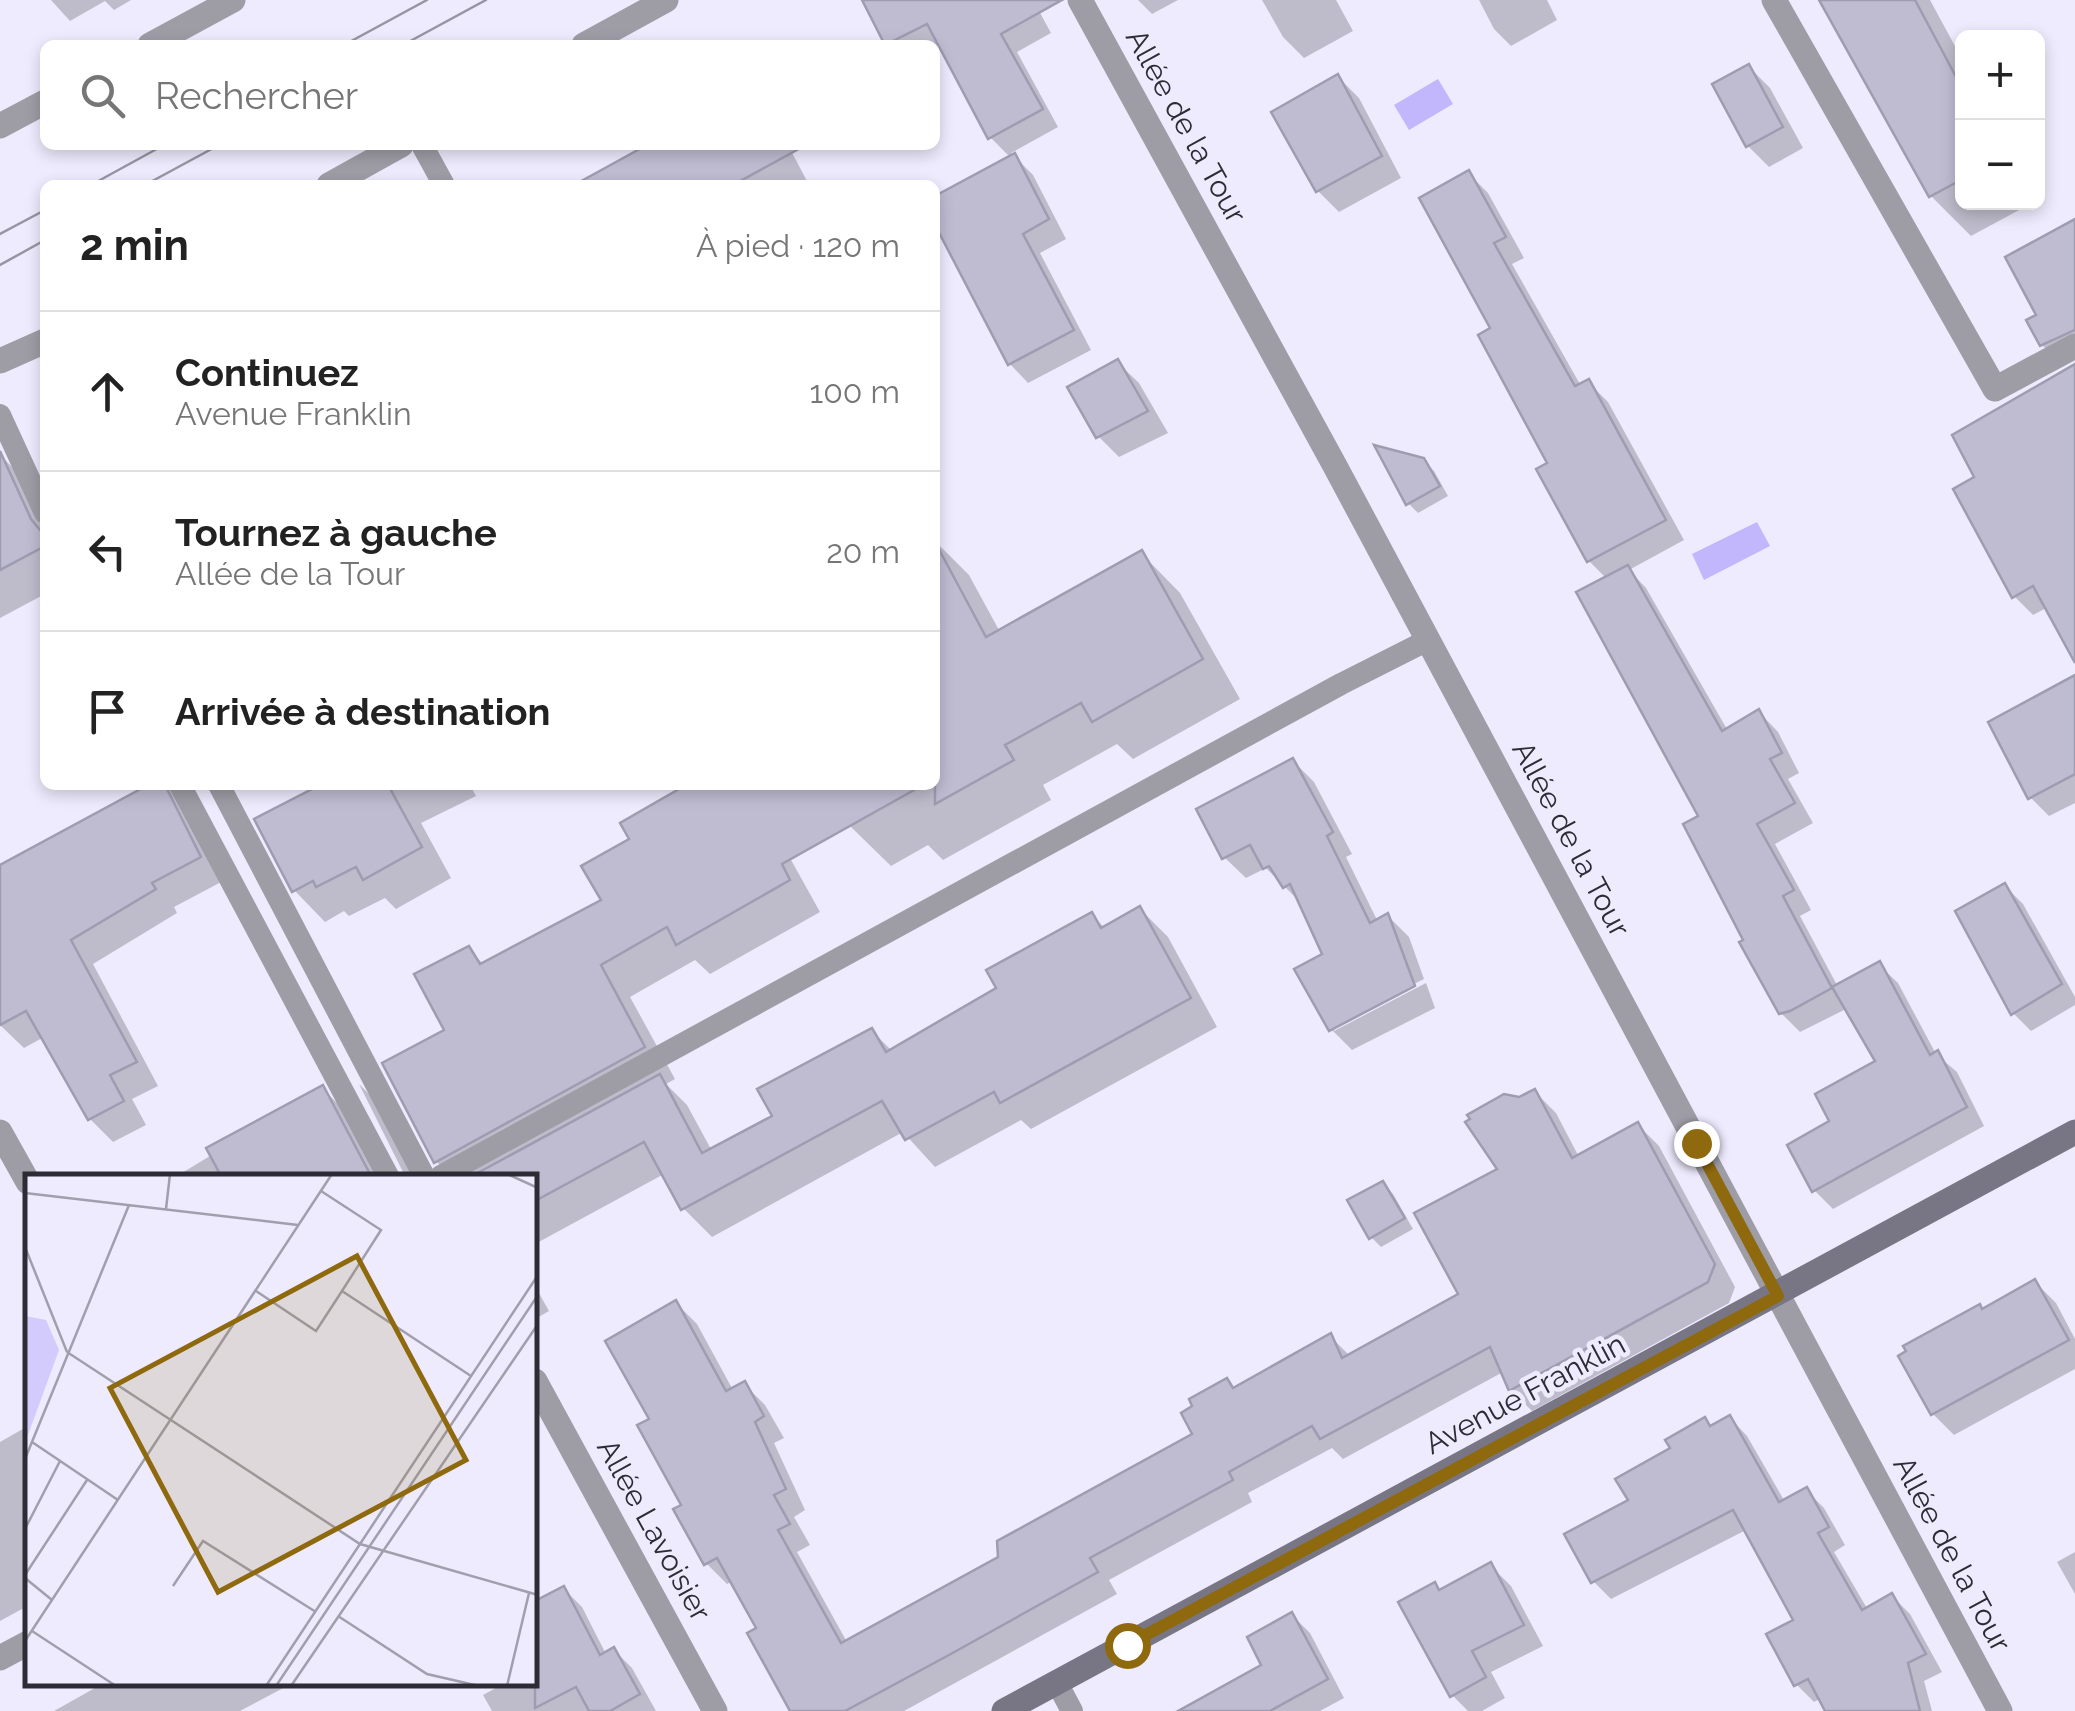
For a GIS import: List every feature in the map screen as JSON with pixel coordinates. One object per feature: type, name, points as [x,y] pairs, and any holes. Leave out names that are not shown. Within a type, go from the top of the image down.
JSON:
[{"type":"street","points":[[159,40],[233,0]]},
{"type":"street","points":[[593,40],[666,0]]},
{"type":"street","name":"Allée de la Tour","points":[[1080,0],[1428,640],[2000,1711]]},
{"type":"street","points":[[1774,0],[1995,389],[2075,346]]},
{"type":"street","points":[[0,126],[40,105]]},
{"type":"street","points":[[339,180],[392,150]]},
{"type":"street","points":[[0,361],[40,343]]},
{"type":"street","points":[[0,1132],[25,1177]]},
{"type":"street","name":"Avenue Franklin","points":[[1004,1711],[1778,1296],[2075,1132]]},
{"type":"street","name":"Allée Lavoisier","points":[[538,1386],[715,1711]]},
{"type":"street","points":[[0,1658],[25,1645]]},
{"type":"lane","points":[[425,150],[441,180]]},
{"type":"lane","points":[[0,416],[40,502]]},
{"type":"lane","points":[[445,1174],[1428,640]]},
{"type":"lane","points":[[183,790],[387,1174]]},
{"type":"lane","points":[[222,790],[423,1174]]},
{"type":"lane","points":[[1057,1683],[1072,1711]]},
{"type":"shaded area","points":[[1438,79],[1453,104],[1409,130],[1394,105]]},
{"type":"shaded area","points":[[1757,522],[1770,546],[1704,580],[1692,554]]},
{"type":"building","points":[[862,0],[1062,0],[1001,34],[1043,109],[988,139],[940,49],[940,40],[935,40],[927,24],[895,40],[882,40]]},
{"type":"building","points":[[1819,0],[1915,0],[1955,75],[1955,183],[1929,197]]},
{"type":"building","points":[[1749,64],[1783,127],[1746,147],[1712,84]]},
{"type":"building","points":[[1338,74],[1382,156],[1316,192],[1271,112]]},
{"type":"building","points":[[638,150],[797,150],[742,180],[583,180]]},
{"type":"building","points":[[1015,153],[1049,219],[1023,234],[1074,330],[1008,365],[940,235],[940,193]]},
{"type":"building","points":[[1469,170],[1506,237],[1494,243],[1575,386],[1589,379],[1666,520],[1587,562],[1536,469],[1547,463],[1478,335],[1490,328],[1419,198]]},
{"type":"building","points":[[2075,219],[2075,330],[2040,346],[2026,320],[2036,315],[2005,257]]},
{"type":"building","points":[[1118,359],[1148,411],[1096,438],[1067,387]]},
{"type":"building","points":[[2075,364],[2075,663],[2033,586],[2012,598],[1953,489],[1974,477],[1952,435]]},
{"type":"building","points":[[1374,445],[1424,458],[1440,486],[1406,505]]},
{"type":"building","points":[[0,451],[31,519],[40,530],[40,549],[0,570]]},
{"type":"building","points":[[1142,550],[1203,659],[1092,722],[1081,703],[1005,745],[1014,760],[935,804],[935,790],[940,790],[940,551],[986,637]]},
{"type":"building","points":[[1628,565],[1722,731],[1759,709],[1782,753],[1770,759],[1795,803],[1757,824],[1794,890],[1783,896],[1832,988],[1790,1011],[1779,1014],[1739,942],[1743,940],[1683,824],[1698,816],[1576,592]]},
{"type":"building","points":[[2075,675],[2075,774],[2028,799],[1988,722]]},
{"type":"building","points":[[1293,758],[1333,832],[1327,836],[1370,923],[1388,913],[1415,986],[1329,1031],[1294,969],[1322,954],[1290,884],[1283,888],[1269,866],[1263,869],[1250,845],[1222,859],[1196,809]]},
{"type":"building","points":[[139,790],[168,790],[201,857],[152,883],[156,889],[71,940],[137,1062],[110,1075],[124,1101],[88,1120],[26,1011],[0,1025],[0,865]]},
{"type":"building","points":[[310,790],[391,790],[422,847],[363,880],[356,867],[316,887],[313,881],[292,892],[254,819]]},
{"type":"building","points":[[677,790],[914,790],[782,864],[790,880],[676,945],[667,927],[601,965],[645,1047],[434,1163],[382,1063],[444,1030],[414,974],[469,946],[480,964],[601,900],[581,866],[629,839],[620,823]]},
{"type":"building","points":[[2005,883],[2062,984],[2011,1015],[1955,911]]},
{"type":"building","points":[[1140,906],[1191,998],[1000,1103],[994,1092],[905,1140],[882,1101],[681,1210],[644,1142],[538,1199],[538,1174],[476,1174],[660,1074],[702,1153],[772,1116],[757,1089],[872,1028],[886,1052],[996,988],[986,970],[1092,912],[1101,928]]},
{"type":"building","points":[[1880,961],[1930,1055],[1938,1050],[1967,1107],[1812,1192],[1787,1145],[1829,1121],[1815,1094],[1875,1061],[1832,987]]},
{"type":"building","points":[[323,1085],[370,1174],[220,1174],[206,1148]]},
{"type":"building","points":[[1535,1089],[1572,1158],[1638,1122],[1715,1264],[1708,1282],[1509,1391],[1490,1347],[1320,1439],[1312,1426],[1229,1472],[1233,1480],[1090,1558],[1098,1572],[949,1655],[845,1711],[790,1711],[747,1633],[756,1628],[717,1558],[704,1565],[673,1509],[681,1505],[637,1425],[649,1419],[605,1341],[676,1300],[726,1391],[745,1381],[764,1416],[755,1422],[786,1489],[774,1495],[790,1524],[778,1530],[841,1643],[998,1557],[997,1541],[1192,1434],[1181,1413],[1192,1406],[1189,1399],[1227,1378],[1233,1388],[1331,1333],[1342,1358],[1458,1294],[1414,1213],[1497,1169],[1465,1122],[1470,1119],[1467,1115],[1504,1094],[1519,1097]]},
{"type":"building","points":[[1383,1181],[1405,1218],[1369,1239],[1347,1200]]},
{"type":"building","points":[[2035,1279],[2069,1340],[1931,1415],[1898,1356],[1906,1351],[1903,1346]]},
{"type":"building","points":[[1730,1415],[1779,1502],[1807,1487],[1829,1527],[1818,1533],[1862,1610],[1892,1593],[1926,1654],[1908,1663],[1920,1711],[1825,1711],[1808,1679],[1794,1686],[1766,1634],[1793,1620],[1733,1510],[1591,1583],[1564,1534],[1628,1500],[1615,1479],[1670,1448],[1665,1440],[1705,1417],[1710,1426]]},
{"type":"building","points":[[1491,1562],[1524,1625],[1472,1651],[1486,1677],[1450,1697],[1398,1602],[1435,1582],[1439,1590]]},
{"type":"building","points":[[564,1586],[600,1655],[614,1647],[640,1694],[610,1711],[589,1711],[576,1687],[535,1708],[538,1599]]},
{"type":"building","points":[[1292,1612],[1328,1679],[1270,1711],[1178,1711],[1261,1665],[1247,1637]]},
{"type":"tram line","points":[[353,40],[427,0]]},
{"type":"tram line","points":[[412,40],[486,0]]},
{"type":"tram line","points":[[100,180],[155,150]]},
{"type":"tram line","points":[[154,180],[210,150]]},
{"type":"tram line","points":[[0,234],[40,213]]},
{"type":"tram line","points":[[0,265],[40,243]]},
{"type":"route","points":[[1127,1645],[1778,1296],[1696,1143]]}]
